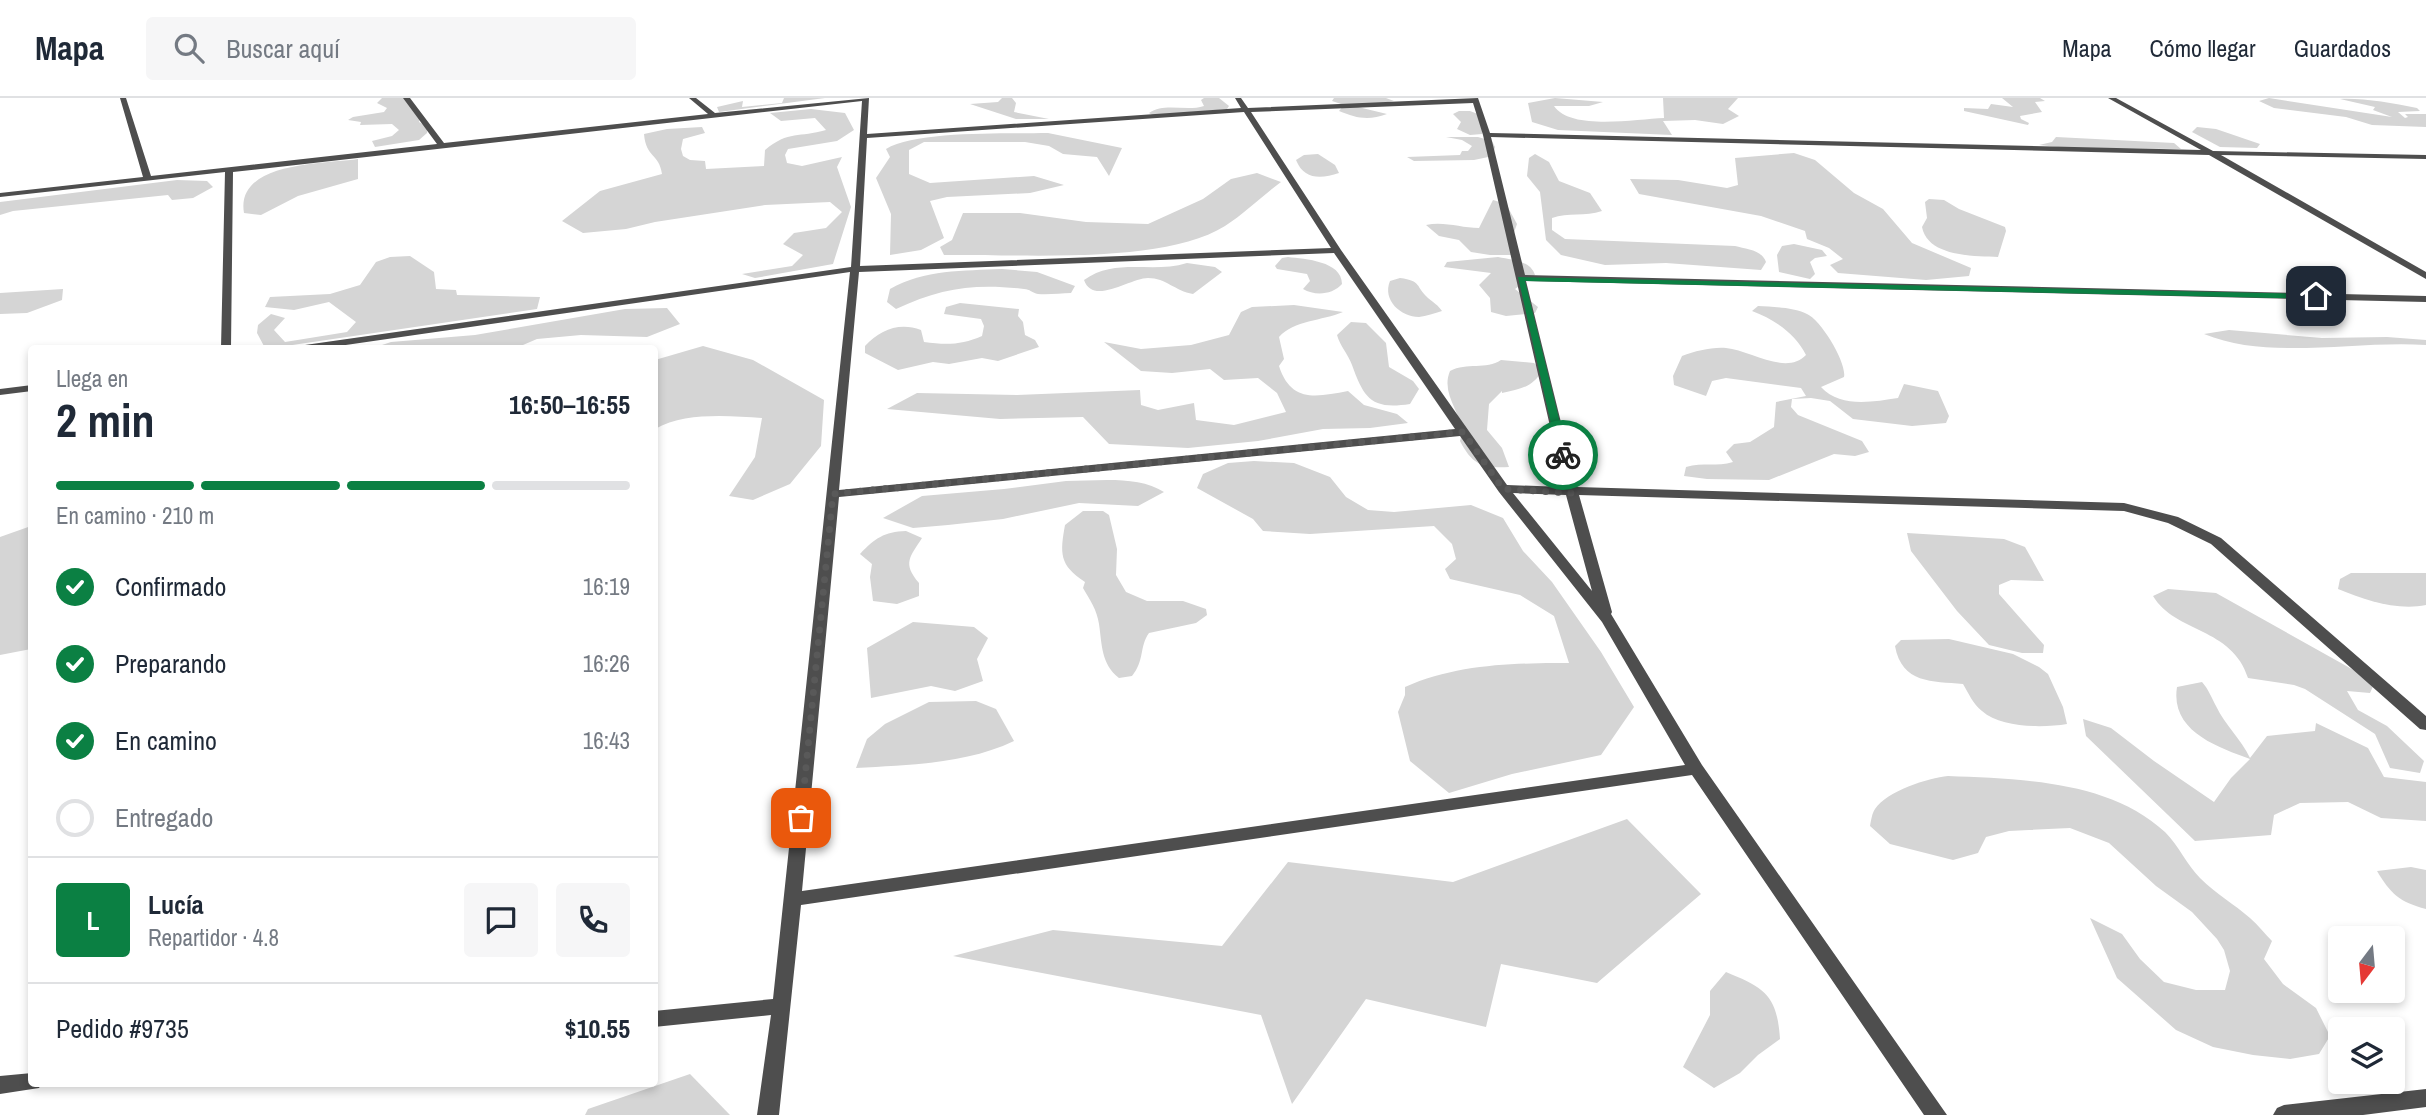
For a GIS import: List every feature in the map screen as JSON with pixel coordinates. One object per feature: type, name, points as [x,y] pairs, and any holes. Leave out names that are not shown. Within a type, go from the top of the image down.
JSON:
[{"type":"street","points":[[123,98],[148,179]]},
{"type":"street","points":[[406,98],[442,146]]},
{"type":"street","points":[[692,98],[714,116]]},
{"type":"street","points":[[2111,98],[2426,276]]},
{"type":"street","points":[[0,195],[865,99],[855,269],[793,900],[768,1115]]},
{"type":"street","points":[[864,136],[1241,104],[1475,99],[1487,135],[1572,493],[1608,620]]},
{"type":"street","points":[[1241,104],[1336,250],[1503,489],[1608,620],[1696,769],[1936,1115]]},
{"type":"street","points":[[1487,135],[2426,157]]},
{"type":"street","points":[[226,345],[229,170]]},
{"type":"street","points":[[326,345],[855,269],[1336,250]]},
{"type":"street","points":[[1521,278],[2426,299]]},
{"type":"street","points":[[0,392],[28,388]]},
{"type":"street","points":[[833,494],[1463,432]]},
{"type":"street","points":[[1503,489],[2124,507],[2173,520],[2216,541],[2426,725]]},
{"type":"street","points":[[793,900],[1696,769]]},
{"type":"street","points":[[658,1019],[782,1006]]},
{"type":"street","points":[[0,1085],[28,1082]]},
{"type":"street","points":[[2284,1115],[2426,1098]]},
{"type":"shaded area","points":[[382,98],[404,98],[421,115],[419,122],[428,127],[427,133],[419,140],[375,147],[372,141],[392,136],[399,130],[392,124],[360,125],[361,122],[348,120],[384,112],[387,108],[377,103]]},
{"type":"shaded area","points":[[784,98],[825,98],[719,112],[717,107],[743,101],[742,107],[782,103]]},
{"type":"shaded area","points":[[1002,98],[1012,98],[1016,103],[1014,112],[1049,119],[1016,119],[970,104],[998,102]]},
{"type":"shaded area","points":[[1219,98],[1229,106],[1227,109],[1154,116],[1149,113],[1162,108],[1197,108],[1204,106],[1201,100]]},
{"type":"shaded area","points":[[1334,98],[1386,98],[1394,101],[1358,107],[1387,114],[1362,118],[1339,111],[1344,105],[1332,101]]},
{"type":"shaded area","points":[[1555,98],[1603,102],[1589,106],[1554,106],[1562,114],[1589,121],[1664,118],[1663,98],[1738,98],[1728,109],[1739,116],[1723,124],[1695,120],[1663,121],[1672,135],[1558,130],[1532,122],[1528,103]]},
{"type":"shaded area","points":[[2002,98],[2040,98],[2045,101],[2035,102],[2042,112],[2020,116],[2028,125],[1964,111],[1964,108],[1988,109],[1991,104],[2013,107]]},
{"type":"shaded area","points":[[2269,98],[2392,117],[2373,110],[2375,107],[2340,99],[2407,106],[2420,111],[2398,112],[2405,118],[2408,117],[2405,114],[2426,114],[2426,127],[2372,125],[2346,117],[2274,108],[2259,101]]},
{"type":"shaded area","points":[[811,109],[845,113],[854,130],[837,141],[788,149],[785,155],[787,163],[802,166],[842,157],[837,167],[851,207],[833,264],[755,278],[742,274],[792,266],[803,255],[783,244],[794,233],[826,228],[842,212],[830,202],[765,205],[626,229],[583,233],[562,221],[600,191],[662,174],[658,162],[647,147],[644,134],[667,129],[702,127],[705,133],[683,139],[683,156],[690,160],[705,161],[706,169],[764,166],[765,150],[773,144],[788,137],[826,130],[815,118],[781,121],[770,113]]},
{"type":"shaded area","points":[[1470,111],[1483,116],[1482,134],[1470,135],[1457,129],[1461,122],[1453,114]]},
{"type":"shaded area","points":[[2197,127],[2216,129],[2260,144],[2257,148],[2220,147],[2192,132]]},
{"type":"shaded area","points":[[1048,133],[1122,148],[1109,176],[1097,157],[1063,154],[1049,146],[1025,142],[924,142],[909,150],[909,174],[930,183],[1034,176],[1064,185],[1030,193],[947,197],[930,201],[944,238],[921,250],[890,255],[891,214],[876,178],[890,157],[886,149],[900,143],[941,136]]},
{"type":"shaded area","points":[[1446,137],[1478,137],[1492,141],[1495,147],[1493,156],[1474,160],[1414,161],[1407,157],[1460,155],[1472,146],[1462,140]]},
{"type":"shaded area","points":[[2056,137],[2174,143],[2181,149],[2068,148],[2039,145],[2052,142]]},
{"type":"shaded area","points":[[1794,153],[1815,160],[1854,193],[1883,209],[1912,243],[1971,268],[1969,276],[1926,280],[1838,273],[1830,265],[1843,259],[1829,248],[1807,239],[1805,231],[1761,216],[1639,194],[1630,179],[1678,180],[1727,188],[1738,185],[1735,158]]},
{"type":"shaded area","points":[[1318,154],[1335,165],[1339,173],[1314,176],[1299,167],[1296,160],[1304,155]]},
{"type":"shaded area","points":[[1535,154],[1549,162],[1559,181],[1590,193],[1602,211],[1552,218],[1552,230],[1565,239],[1735,246],[1757,252],[1766,262],[1761,270],[1666,263],[1605,265],[1561,255],[1546,240],[1540,192],[1527,176],[1529,158]]},
{"type":"shaded area","points":[[358,159],[358,179],[298,196],[261,215],[244,213],[245,196],[254,183],[268,174],[286,168]]},
{"type":"shaded area","points":[[1257,173],[1281,182],[1225,226],[1198,238],[1165,247],[1129,252],[1050,256],[944,255],[940,247],[952,240],[963,213],[1020,213],[1086,222],[1148,224],[1203,199],[1231,179]]},
{"type":"shaded area","points":[[177,180],[207,181],[213,187],[193,198],[172,200],[168,195],[13,211],[0,215],[0,202]]},
{"type":"shaded area","points":[[1929,199],[1944,200],[1959,209],[2005,227],[1998,257],[1953,253],[1933,244],[1922,227],[1927,218],[1925,202]]},
{"type":"shaded area","points":[[1493,200],[1506,204],[1517,224],[1511,241],[1513,255],[1471,252],[1459,240],[1439,236],[1426,225],[1479,228]]},
{"type":"shaded area","points":[[1794,244],[1822,250],[1827,256],[1815,258],[1810,262],[1815,274],[1810,279],[1779,272],[1777,255],[1782,246]]},
{"type":"shaded area","points":[[410,256],[434,272],[436,289],[456,290],[457,295],[540,297],[537,309],[292,345],[263,345],[257,333],[258,325],[271,314],[285,318],[274,330],[285,342],[347,332],[356,322],[329,302],[294,310],[265,307],[270,297],[330,294],[360,285],[376,262],[390,257]]},
{"type":"shaded area","points":[[1498,257],[1520,261],[1533,270],[1535,275],[1515,289],[1538,307],[1535,313],[1506,316],[1491,312],[1490,298],[1479,285],[1491,273],[1444,267],[1447,262]]},
{"type":"shaded area","points":[[1282,258],[1313,260],[1329,266],[1336,270],[1342,284],[1323,293],[1303,289],[1310,281],[1307,274],[1277,269],[1275,266]]},
{"type":"shaded area","points":[[1187,263],[1215,267],[1222,272],[1193,294],[1148,278],[1103,291],[1095,291],[1084,280],[1096,273],[1121,267],[1161,267]]},
{"type":"shaded area","points":[[1002,269],[1037,272],[1075,286],[1071,293],[1046,294],[1006,287],[958,289],[928,296],[896,309],[887,302],[890,289],[903,282],[945,272]]},
{"type":"shaded area","points":[[1400,278],[1415,282],[1442,311],[1419,317],[1400,311],[1391,301],[1388,288],[1390,281]]},
{"type":"shaded area","points":[[63,289],[62,300],[27,313],[0,314],[0,293]]},
{"type":"shaded area","points":[[960,303],[1019,309],[1018,316],[1023,322],[1025,335],[1035,340],[1039,347],[998,361],[982,358],[949,364],[933,362],[898,370],[865,353],[865,346],[871,340],[898,327],[921,330],[924,342],[932,343],[961,343],[982,336],[984,326],[981,319],[944,314],[946,307]]},
{"type":"shaded area","points":[[1294,305],[1343,312],[1292,327],[1279,337],[1284,359],[1279,366],[1290,386],[1306,395],[1348,391],[1364,405],[1397,414],[1408,423],[1370,428],[1323,429],[1258,441],[1188,448],[1109,444],[1083,417],[1000,419],[887,409],[917,393],[1017,395],[1140,390],[1141,405],[1158,410],[1194,403],[1196,420],[1234,425],[1286,412],[1277,393],[1258,378],[1224,380],[1210,369],[1172,373],[1141,371],[1104,342],[1141,349],[1191,345],[1229,335],[1241,312],[1252,307]]},
{"type":"shaded area","points":[[1758,306],[1801,312],[1819,324],[1837,352],[1844,371],[1844,377],[1821,387],[1829,394],[1847,401],[1867,402],[1898,398],[1904,384],[1938,391],[1949,416],[1946,423],[1912,426],[1853,419],[1830,401],[1792,399],[1791,407],[1798,415],[1862,441],[1869,452],[1855,456],[1834,454],[1769,480],[1684,476],[1686,467],[1733,462],[1726,452],[1734,444],[1750,442],[1774,427],[1776,402],[1806,396],[1801,388],[1726,378],[1712,381],[1706,396],[1674,385],[1673,376],[1682,356],[1704,350],[1726,348],[1778,363],[1798,361],[1806,355],[1784,328],[1752,311]]},
{"type":"shaded area","points":[[667,308],[680,324],[647,337],[581,335],[537,339],[523,345],[382,345],[475,335],[625,309]]},
{"type":"shaded area","points":[[1351,322],[1366,323],[1386,343],[1389,367],[1413,381],[1419,389],[1410,404],[1386,405],[1371,399],[1365,393],[1337,335]]},
{"type":"shaded area","points":[[2229,330],[2322,338],[2387,337],[2426,340],[2426,345],[2284,348],[2229,342],[2204,334]]},
{"type":"shaded area","points":[[703,346],[753,360],[824,400],[821,446],[790,484],[753,500],[729,496],[755,457],[762,418],[693,418],[658,428],[658,359]]},
{"type":"shaded area","points":[[1501,360],[1534,363],[1542,370],[1531,384],[1502,391],[1489,404],[1487,430],[1502,448],[1509,467],[1492,467],[1480,464],[1469,456],[1460,441],[1460,424],[1450,398],[1448,380],[1450,371],[1456,368],[1489,365]]},
{"type":"shaded area","points":[[1228,463],[1294,463],[1330,477],[1346,497],[1368,510],[1394,512],[1471,505],[1503,518],[1523,551],[1552,582],[1601,652],[1634,707],[1601,755],[1512,774],[1449,793],[1410,761],[1398,712],[1405,695],[1405,687],[1465,669],[1569,663],[1554,616],[1520,595],[1450,579],[1445,569],[1456,559],[1452,544],[1434,526],[1310,534],[1263,531],[1253,519],[1197,488],[1203,474]]},
{"type":"shaded area","points":[[1066,481],[1129,481],[1164,492],[1138,506],[1079,503],[1003,519],[948,525],[913,528],[883,518],[922,496]]},
{"type":"shaded area","points":[[1083,511],[1103,511],[1109,515],[1117,549],[1116,575],[1126,592],[1147,601],[1183,601],[1206,609],[1207,615],[1196,623],[1149,633],[1132,676],[1119,678],[1109,666],[1103,653],[1097,614],[1083,588],[1085,582],[1070,570],[1063,558],[1065,525]]},
{"type":"shaded area","points":[[28,527],[28,650],[0,655],[0,537]]},
{"type":"shaded area","points":[[906,531],[922,538],[911,555],[909,565],[919,583],[919,596],[897,604],[873,601],[870,577],[872,564],[860,554],[880,537]]},
{"type":"shaded area","points":[[1907,533],[2004,539],[2025,547],[2044,581],[2011,580],[1999,585],[1999,594],[2044,645],[2043,653],[2022,653],[1989,645],[1957,611],[1911,551]]},
{"type":"shaded area","points":[[2351,573],[2426,573],[2426,605],[2393,605],[2338,589],[2340,579]]},
{"type":"shaded area","points":[[2168,589],[2216,593],[2375,682],[2370,693],[2347,691],[2358,710],[2387,726],[2424,761],[2420,773],[2390,768],[2375,734],[2305,689],[2248,678],[2240,661],[2230,649],[2217,639],[2175,617],[2153,596]]},
{"type":"shaded area","points":[[913,622],[974,627],[988,638],[977,659],[983,681],[955,691],[931,686],[871,698],[867,648]]},
{"type":"shaded area","points":[[1949,639],[2013,654],[2039,667],[2048,674],[2063,707],[2067,724],[2011,724],[1990,717],[1971,699],[1963,684],[1930,681],[1911,674],[1904,668],[1895,646],[1901,640]]},
{"type":"shaded area","points":[[2202,682],[2250,758],[2267,736],[2315,731],[2316,723],[2368,748],[2384,777],[2426,782],[2426,821],[2381,818],[2348,802],[2300,803],[2274,815],[2271,835],[2195,841],[2086,736],[2083,719],[2111,728],[2214,802],[2231,778],[2250,759],[2198,735],[2181,715],[2177,702],[2177,687]]},
{"type":"shaded area","points":[[976,701],[996,709],[1014,741],[996,749],[957,759],[856,768],[867,739],[885,724],[929,702]]},
{"type":"shaded area","points":[[1948,776],[2034,781],[2091,792],[2143,815],[2170,837],[2200,878],[2250,918],[2272,941],[2264,959],[2283,984],[2316,1008],[2328,1032],[2328,1039],[2319,1054],[2290,1059],[2213,1047],[2176,1030],[2117,978],[2090,918],[2122,934],[2140,959],[2164,982],[2196,990],[2225,990],[2230,971],[2224,950],[2217,939],[2192,912],[2156,886],[2109,843],[2070,828],[2009,831],[1986,837],[1978,853],[1953,860],[1890,844],[1870,826],[1872,815],[1881,802],[1898,791],[1930,779]]},
{"type":"shaded area","points":[[1627,819],[1701,894],[1597,983],[1501,964],[1486,1027],[1366,999],[1292,1104],[1261,1015],[953,956],[1053,930],[1222,946],[1288,862],[1453,882]]},
{"type":"shaded area","points":[[2411,867],[2426,870],[2426,909],[2397,896],[2377,871]]},
{"type":"shaded area","points":[[1726,972],[1750,983],[1766,995],[1776,1012],[1780,1039],[1740,1073],[1714,1088],[1683,1067],[1710,1015],[1710,991]]},
{"type":"shaded area","points":[[690,1074],[730,1115],[585,1115],[588,1109]]},
{"type":"way so far","points":[[801,818],[833,494],[1463,432],[1503,489],[1572,493],[1563,455]]},
{"type":"route","points":[[1563,455],[1521,278],[2316,296]]}]
